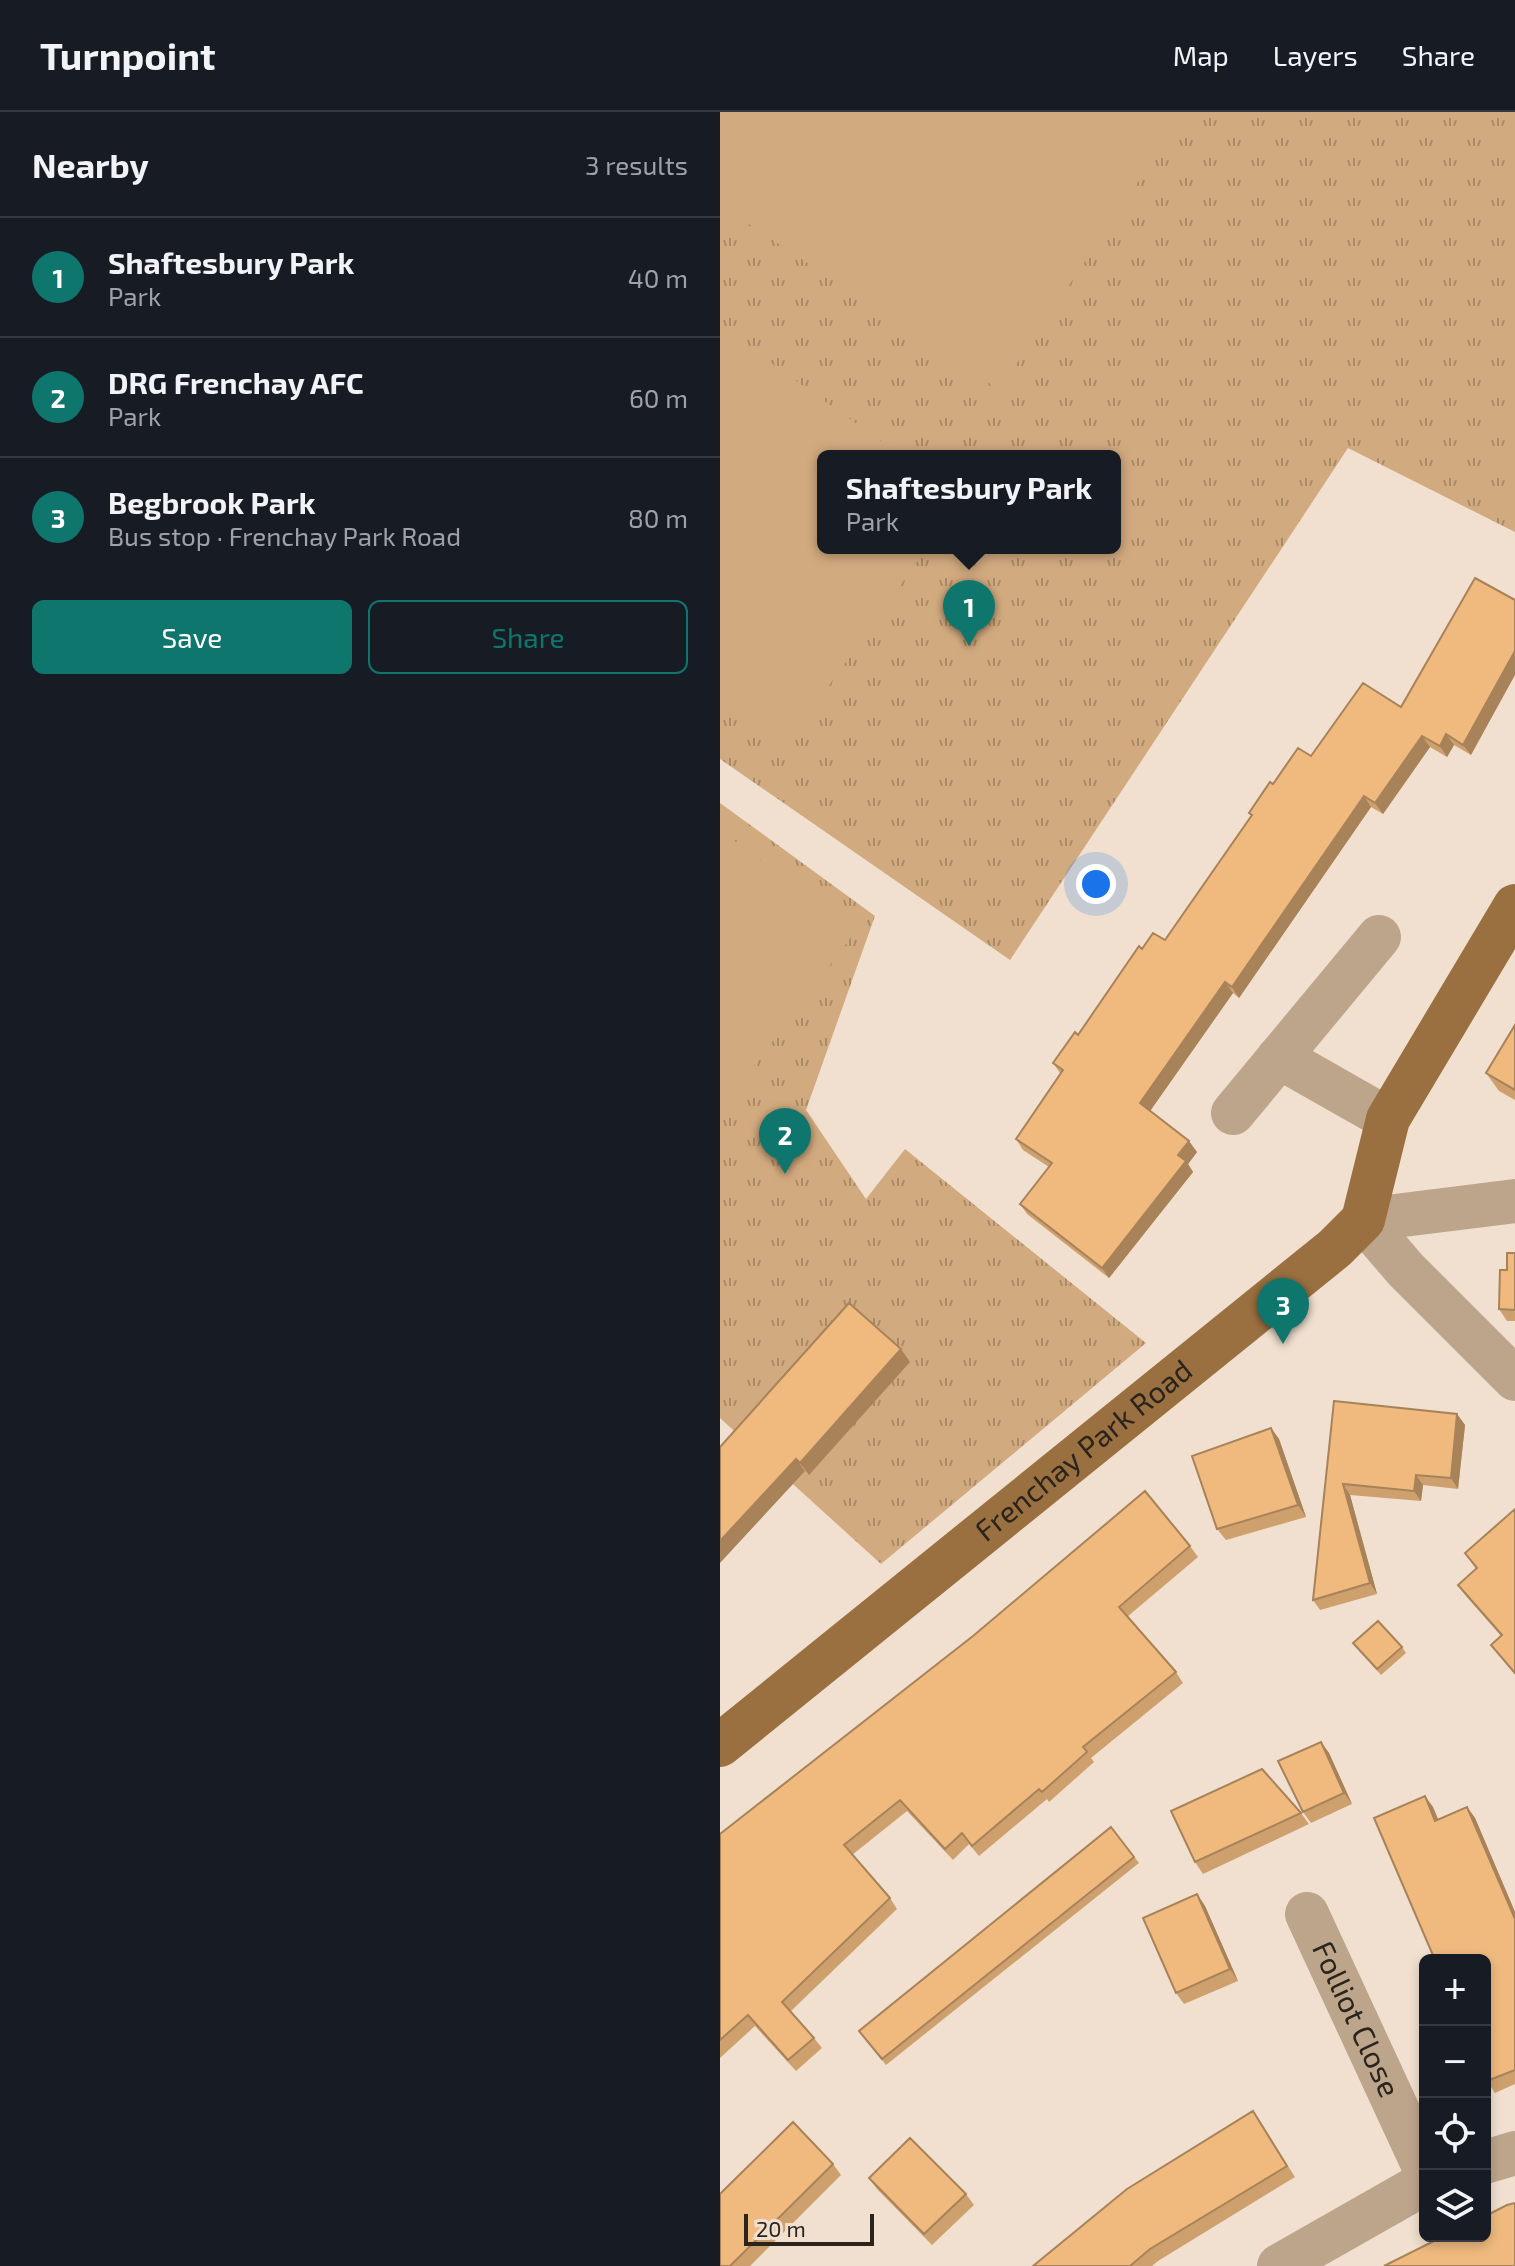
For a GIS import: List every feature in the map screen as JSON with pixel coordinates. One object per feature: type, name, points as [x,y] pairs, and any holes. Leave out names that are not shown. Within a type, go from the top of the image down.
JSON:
[{"type":"main road","points":[[1363,1220],[1388,1119],[1515,906]]},
{"type":"main road","name":"Frenchay Park Road","points":[[720,1745],[1335,1248],[1363,1220]]},
{"type":"street","points":[[1233,1113],[1379,937]]},
{"type":"street","points":[[1279,1057],[1388,1119]]},
{"type":"street","points":[[1363,1220],[1515,1201]]},
{"type":"street","points":[[1363,1220],[1406,1270],[1515,1379]]},
{"type":"street","name":"Folliot Close","points":[[1307,1914],[1419,2156]]},
{"type":"street","points":[[1491,2160],[1515,2153]]},
{"type":"street","points":[[1279,2266],[1419,2186]]},
{"type":"green space","points":[[720,112],[1515,112],[1515,532],[1348,448],[1010,960],[720,759]]},
{"type":"green space","points":[[720,112],[1185,112],[999,390],[720,205]]},
{"type":"green space","points":[[720,327],[894,450],[817,450],[817,554],[923,554],[783,750],[720,706]]},
{"type":"green space","points":[[720,803],[875,916],[806,1110],[866,1199],[905,1149],[1146,1343],[881,1564],[720,1418]]},
{"type":"green space","points":[[720,830],[855,932],[720,1111]]},
{"type":"building","points":[[1475,578],[1515,600],[1515,651],[1463,745],[1446,734],[1440,746],[1422,736],[1375,803],[1364,796],[1232,987],[1225,982],[1140,1103],[1189,1141],[1178,1155],[1186,1161],[1102,1268],[1020,1204],[1052,1163],[1016,1139],[1063,1070],[1053,1063],[1075,1032],[1078,1035],[1139,946],[1142,949],[1153,933],[1165,940],[1252,815],[1249,813],[1270,782],[1273,784],[1298,748],[1311,756],[1363,683],[1401,707]]},
{"type":"building","points":[[1515,1025],[1515,1090],[1486,1073]]},
{"type":"building","points":[[1507,1253],[1515,1253],[1515,1310],[1499,1309],[1500,1270],[1507,1270]]},
{"type":"building","points":[[849,1303],[901,1349],[800,1463],[796,1459],[720,1541],[720,1447]]},
{"type":"building","points":[[1334,1401],[1457,1414],[1451,1478],[1416,1475],[1414,1491],[1343,1484],[1370,1583],[1313,1600]]},
{"type":"building","points":[[1271,1428],[1298,1505],[1217,1529],[1192,1456]]},
{"type":"building","points":[[1145,1491],[1190,1546],[1119,1607],[1176,1672],[1083,1747],[1087,1752],[1042,1792],[1039,1789],[972,1846],[962,1833],[945,1849],[900,1800],[844,1845],[890,1898],[782,2002],[814,2038],[788,2060],[748,2015],[720,2040],[720,1834],[973,1636]]},
{"type":"building","points":[[1515,1509],[1515,1673],[1491,1645],[1502,1635],[1458,1585],[1477,1568],[1465,1553]]},
{"type":"building","points":[[1378,1621],[1402,1647],[1377,1669],[1353,1643]]},
{"type":"building","points":[[1321,1742],[1344,1793],[1303,1812],[1278,1761]]},
{"type":"building","points":[[1262,1769],[1301,1813],[1195,1862],[1171,1811]]},
{"type":"building","points":[[1425,1796],[1435,1821],[1467,1807],[1515,1919],[1515,2070],[1491,2079],[1491,1954],[1432,1954],[1374,1818]]},
{"type":"building","points":[[1111,1827],[1134,1857],[882,2059],[859,2031]]},
{"type":"building","points":[[1197,1894],[1230,1969],[1176,1993],[1143,1918]]},
{"type":"building","points":[[1253,2111],[1287,2166],[1150,2249],[1130,2266],[1033,2266],[1127,2189]]},
{"type":"building","points":[[793,2122],[833,2164],[730,2266],[720,2266],[720,2194]]},
{"type":"building","points":[[910,2138],[966,2194],[924,2234],[869,2178]]},
{"type":"building","points":[[1515,2203],[1515,2266],[1384,2266],[1432,2242],[1491,2242],[1491,2213]]},
{"type":"place","name":"Shaftesbury Park","points":[[969,646]]},
{"type":"place","name":"DRG Frenchay AFC","points":[[785,1174]]},
{"type":"place","name":"Begbrook Park","points":[[1283,1344]]}]
